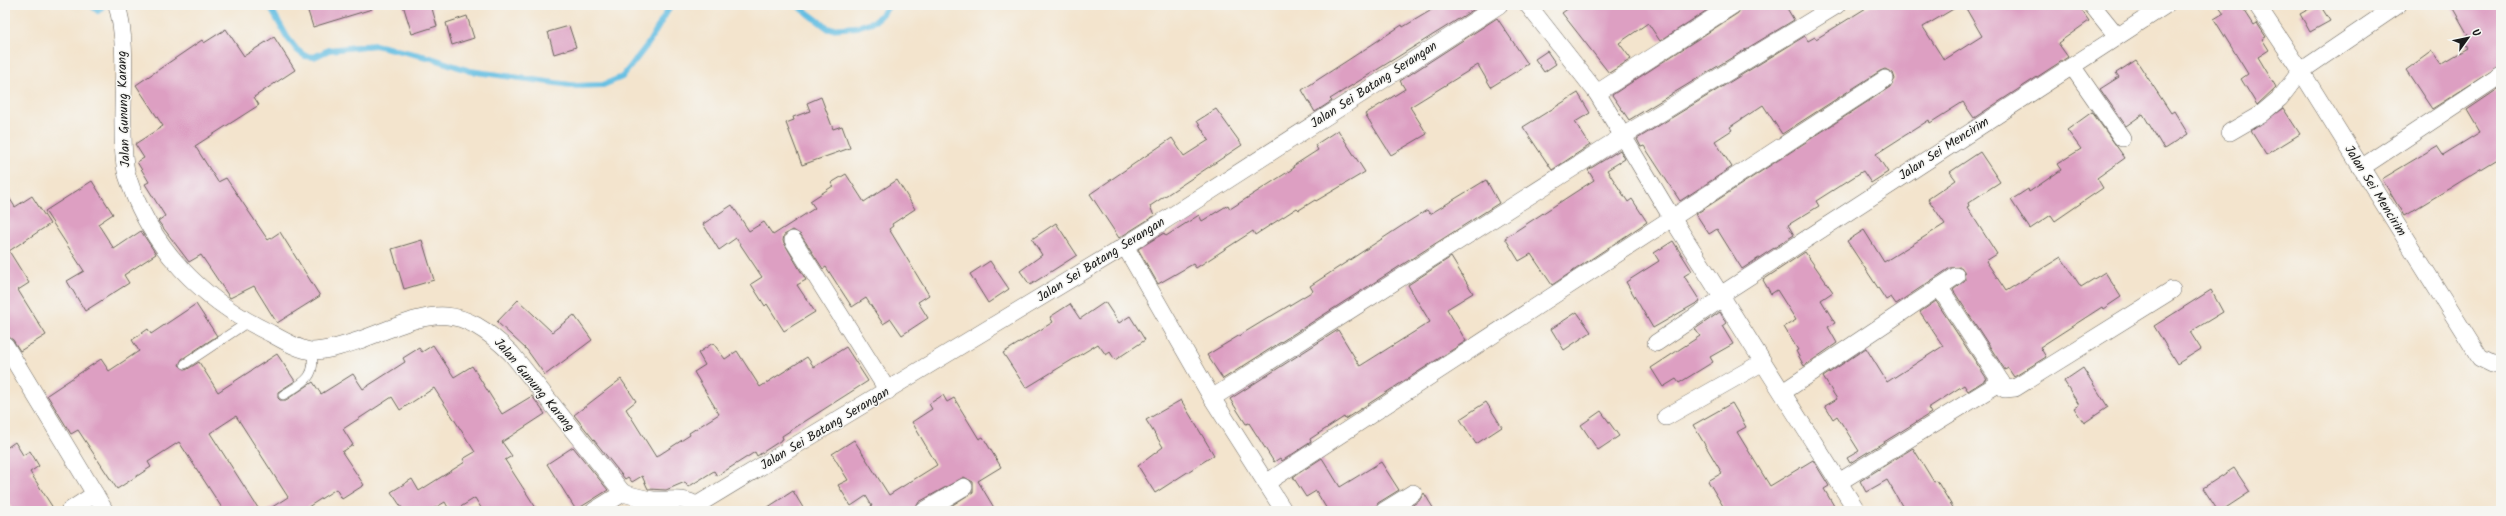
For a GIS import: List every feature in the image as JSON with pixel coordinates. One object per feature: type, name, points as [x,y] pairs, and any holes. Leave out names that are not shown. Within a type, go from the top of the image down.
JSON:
[{"type":"street","name":"Jalan Sei Batang Serangan","points":[[699,508],[1125,246],[1499,5]]},
{"type":"street","points":[[1528,5],[1597,92],[1672,218],[1723,295],[1763,362],[1857,511]]},
{"type":"street","points":[[1597,92],[1733,5]]},
{"type":"street","points":[[1212,398],[1623,136],[1837,5]]},
{"type":"street","points":[[2092,5],[2117,36]]},
{"type":"street","name":"Jalan Sei Mencirim","points":[[1656,343],[1723,295],[2166,5]]},
{"type":"street","name":"Jalan Sei Mencirim","points":[[2257,5],[2301,71],[2480,358],[2492,364],[2501,364]]},
{"type":"street","points":[[2230,132],[2261,114],[2280,98],[2301,71],[2398,5]]},
{"type":"street","name":"Jalan Gunung Karang","points":[[119,11],[124,71],[123,147],[126,173],[136,198],[161,246],[184,274],[210,298],[248,322],[311,351],[343,346],[425,316],[450,316],[471,321],[490,333],[511,353],[623,493]]},
{"type":"street","points":[[2072,66],[2122,138]]},
{"type":"street","points":[[2361,168],[2501,75]]},
{"type":"street","points":[[1266,483],[1885,79]]},
{"type":"street","points":[[793,240],[888,391]]},
{"type":"street","points":[[1125,246],[1212,398],[1284,511]]},
{"type":"street","points":[[1783,392],[1956,276]]},
{"type":"street","points":[[1939,287],[2005,389],[2015,388],[2172,290]]},
{"type":"street","points":[[5,345],[105,511]]},
{"type":"street","points":[[1666,417],[1763,362]]},
{"type":"street","points":[[1839,482],[2000,382]]},
{"type":"street","points":[[924,511],[964,487]]},
{"type":"street","points":[[594,511],[623,493],[655,500],[677,499],[699,508]]},
{"type":"street","points":[[1384,511],[1413,493]]},
{"type":"street","points":[[69,511],[95,494]]},
{"type":"lane","points":[[185,364],[248,322]]},
{"type":"lane","points":[[282,395],[310,375],[314,362],[311,351]]},
{"type":"building","points":[[306,5],[372,5],[372,9],[313,27]]},
{"type":"building","points":[[403,5],[431,5],[437,26],[412,34]]},
{"type":"building","points":[[1440,5],[1481,5],[1330,99],[1332,101],[1315,112],[1302,90],[1402,25],[1403,27]]},
{"type":"building","points":[[1573,5],[1715,5],[1660,41],[1648,23],[1619,43],[1631,59],[1609,73],[1562,13]]},
{"type":"building","points":[[1743,5],[1785,5],[1794,20],[1629,120],[1612,95],[1738,13]]},
{"type":"building","points":[[1871,5],[1960,5],[1923,27],[1944,60],[1982,36],[1964,5],[2078,5],[2089,21],[2058,43],[2068,57],[1974,118],[1963,102],[1930,123],[1929,120],[1876,154],[1888,172],[1871,183],[1863,171],[1816,201],[1819,206],[1788,225],[1794,235],[1742,269],[1717,229],[1709,234],[1696,214],[1890,87],[1895,79],[1893,73],[1885,69],[1880,71],[1782,134],[1763,105],[1730,127],[1732,130],[1715,141],[1732,167],[1680,201],[1644,146],[1641,147],[1637,139],[1805,36],[1808,41],[1815,37],[1816,39]]},
{"type":"building","points":[[2218,5],[2241,5],[2254,25],[2257,23],[2266,37],[2262,39],[2269,50],[2258,57],[2276,87],[2257,105],[2241,79],[2248,74],[2214,19],[2224,13]]},
{"type":"building","points":[[2316,5],[2320,5],[2330,21],[2310,32],[2300,14]]},
{"type":"building","points":[[2451,5],[2501,5],[2501,65],[2432,109],[2406,70],[2432,51],[2441,64],[2468,48],[2462,39],[2468,35]]},
{"type":"building","points":[[467,16],[474,38],[452,45],[446,23]]},
{"type":"building","points":[[1497,18],[1528,64],[1491,87],[1478,65],[1410,107],[1427,134],[1391,155],[1365,114],[1405,89],[1400,81]]},
{"type":"building","points":[[569,26],[576,47],[554,54],[548,32]]},
{"type":"building","points":[[226,29],[244,56],[274,37],[295,70],[254,97],[259,105],[195,146],[218,182],[226,178],[268,240],[280,232],[320,296],[277,323],[254,286],[230,298],[201,255],[189,262],[158,221],[165,216],[145,184],[149,182],[137,162],[144,158],[135,144],[163,126],[136,85],[202,40],[204,43]]},
{"type":"building","points":[[1547,51],[1556,64],[1544,72],[1535,59]]},
{"type":"building","points":[[2136,60],[2171,113],[2174,111],[2188,134],[2164,149],[2143,114],[2126,126],[2100,89],[2119,77],[2116,73]]},
{"type":"building","points":[[2501,87],[2501,157],[2404,216],[2382,179],[2437,146],[2443,155],[2480,132],[2467,110]]},
{"type":"building","points":[[1578,93],[1590,113],[1575,122],[1590,145],[1552,170],[1523,127]]},
{"type":"building","points":[[821,97],[833,129],[842,126],[850,148],[802,165],[786,123],[794,120],[793,117],[810,111],[807,103]]},
{"type":"building","points":[[2283,108],[2300,134],[2266,155],[2251,131]]},
{"type":"building","points":[[1216,109],[1242,145],[1150,206],[1154,216],[1119,238],[1090,194],[1172,138],[1184,156],[1209,140],[1197,121]]},
{"type":"building","points":[[2092,112],[2125,158],[2097,178],[2103,188],[2055,221],[2051,215],[2030,229],[2011,200],[2028,189],[2029,192],[2061,170],[2057,164],[2081,149],[2067,130]]},
{"type":"building","points":[[1338,130],[1365,172],[1299,210],[1297,208],[1255,235],[1253,231],[1196,268],[1193,264],[1158,284],[1138,249],[1164,233],[1166,236],[1199,215],[1202,221],[1228,205],[1230,209],[1294,168],[1293,166],[1318,150],[1315,145]]},
{"type":"building","points":[[1620,150],[1625,159],[1607,170],[1628,202],[1632,199],[1647,222],[1552,285],[1531,254],[1519,261],[1505,238],[1594,180],[1588,170]]},
{"type":"building","points":[[1980,152],[2000,182],[1968,203],[1969,206],[1967,207],[1997,254],[1986,261],[2006,291],[2061,257],[2081,287],[2105,272],[2121,297],[2103,309],[2102,307],[2040,347],[2046,357],[2014,377],[2008,368],[2005,370],[1953,290],[1965,280],[1964,271],[1961,267],[1950,268],[1896,304],[1891,297],[1886,300],[1847,241],[1864,230],[1884,262],[1945,224],[1928,199],[1956,180],[1950,172]]},
{"type":"building","points":[[846,174],[864,202],[897,180],[915,209],[892,224],[893,226],[889,229],[929,295],[918,302],[928,318],[902,335],[891,319],[883,324],[866,298],[852,307],[826,267],[823,269],[801,235],[793,230],[784,235],[783,241],[806,280],[797,285],[815,312],[784,331],[767,304],[765,306],[751,284],[762,277],[736,238],[719,250],[703,224],[732,205],[749,231],[764,222],[773,235],[815,208],[810,201],[833,186],[831,183]]},
{"type":"building","points":[[1486,180],[1499,203],[1223,379],[1207,355],[1313,291],[1310,286],[1427,210],[1430,214]]},
{"type":"building","points":[[92,181],[113,214],[98,224],[114,249],[141,231],[156,254],[124,275],[129,283],[85,311],[67,281],[84,271],[45,211]]},
{"type":"building","points":[[5,191],[15,207],[32,196],[50,224],[9,251],[29,283],[18,290],[46,335],[20,351],[13,340],[5,335]]},
{"type":"building","points":[[1056,223],[1077,255],[1030,285],[1020,271],[1042,255],[1032,239]]},
{"type":"building","points":[[422,240],[434,280],[404,289],[392,249]]},
{"type":"building","points":[[1673,241],[1692,271],[1684,276],[1700,301],[1653,328],[1626,282],[1659,261],[1654,253]]},
{"type":"building","points":[[1805,252],[1833,292],[1821,300],[1835,323],[1828,327],[1837,343],[1804,366],[1796,351],[1798,350],[1784,327],[1796,320],[1777,290],[1771,294],[1763,280]]},
{"type":"building","points":[[1451,257],[1473,293],[1447,309],[1466,341],[1345,419],[1344,417],[1310,439],[1311,442],[1282,461],[1280,458],[1274,462],[1249,423],[1246,424],[1230,399],[1338,330],[1360,366],[1430,322],[1408,285]]},
{"type":"building","points":[[990,261],[1009,289],[988,303],[970,274]]},
{"type":"building","points":[[2211,290],[2223,312],[2190,332],[2201,349],[2177,364],[2154,326]]},
{"type":"building","points":[[518,300],[552,332],[574,315],[592,340],[545,375],[527,350],[497,322]]},
{"type":"building","points":[[1936,301],[1987,379],[1968,391],[1964,385],[1928,408],[1931,413],[1850,463],[1847,458],[1859,451],[1837,416],[1833,419],[1825,406],[1837,399],[1823,377],[1866,348],[1887,382],[1943,346],[1920,312]]},
{"type":"building","points":[[1105,302],[1119,323],[1130,316],[1145,340],[1115,360],[1110,352],[1106,355],[1098,344],[1026,388],[1003,353],[1053,322],[1050,317],[1070,304],[1080,319]]},
{"type":"building","points":[[196,304],[217,336],[182,359],[179,365],[186,370],[199,362],[218,392],[277,354],[295,381],[278,392],[278,398],[280,400],[286,400],[313,382],[321,394],[353,374],[363,389],[405,362],[403,358],[419,348],[422,352],[433,345],[454,377],[472,366],[502,414],[532,396],[545,414],[502,442],[512,456],[505,460],[538,511],[483,511],[475,498],[454,511],[450,511],[445,502],[430,511],[404,511],[391,492],[412,479],[419,491],[465,462],[463,459],[475,452],[434,388],[400,410],[392,397],[343,429],[353,445],[342,452],[364,485],[342,499],[336,489],[302,511],[266,511],[288,497],[236,416],[210,433],[260,511],[224,511],[179,442],[148,462],[151,467],[117,489],[78,430],[71,434],[47,395],[101,359],[109,371],[139,351],[132,340],[148,329],[151,334]]},
{"type":"building","points":[[1577,312],[1591,332],[1564,350],[1551,329]]},
{"type":"building","points":[[1720,312],[1726,323],[1722,326],[1733,344],[1710,357],[1713,362],[1679,383],[1676,379],[1663,387],[1651,368],[1700,336],[1695,329]]},
{"type":"building","points":[[713,343],[725,359],[737,351],[760,387],[807,357],[814,367],[846,347],[868,381],[782,436],[783,439],[757,456],[755,452],[717,476],[714,471],[688,487],[685,482],[666,490],[648,489],[642,476],[632,482],[628,477],[625,479],[574,415],[621,379],[636,401],[626,409],[656,457],[690,435],[689,433],[719,414],[694,372],[705,365],[698,353]]},
{"type":"building","points":[[2083,368],[2108,407],[2084,423],[2074,408],[2079,405],[2064,381]]},
{"type":"building","points":[[943,395],[947,402],[954,398],[979,439],[983,437],[1001,467],[978,481],[996,511],[943,511],[973,492],[973,482],[964,477],[919,502],[914,511],[864,511],[872,506],[866,496],[851,506],[838,485],[848,480],[832,454],[854,440],[889,495],[937,465],[912,422],[932,409],[929,404]]},
{"type":"building","points":[[1181,400],[1214,455],[1155,493],[1138,466],[1163,447],[1146,420]]},
{"type":"building","points":[[1486,402],[1502,427],[1476,444],[1460,419]]},
{"type":"building","points":[[1732,403],[1746,427],[1737,432],[1770,486],[1813,460],[1829,486],[1824,489],[1837,511],[1726,511],[1708,481],[1722,473],[1693,425]]},
{"type":"building","points":[[1601,411],[1619,436],[1598,450],[1581,425]]},
{"type":"building","points":[[15,442],[23,455],[30,451],[39,466],[30,472],[55,511],[13,511],[5,498],[5,449]]},
{"type":"building","points":[[573,447],[608,490],[576,510],[547,464]]},
{"type":"building","points":[[1913,448],[1934,482],[1937,481],[1955,511],[1905,511],[1887,480],[1866,492],[1860,481]]},
{"type":"building","points":[[1322,458],[1340,487],[1381,462],[1399,490],[1378,503],[1374,511],[1328,511],[1316,491],[1306,497],[1293,477]]},
{"type":"building","points":[[2234,468],[2250,492],[2221,511],[2218,511],[2203,488]]},
{"type":"building","points":[[793,491],[805,511],[762,511]]},
{"type":"building","points":[[1424,493],[1435,511],[1403,511],[1419,501]]},
{"type":"waterway","points":[[91,5],[98,11],[104,5]]},
{"type":"waterway","points":[[269,5],[287,37],[297,50],[305,56],[314,57],[329,50],[375,45],[431,58],[470,71],[577,86],[603,85],[622,77],[648,44],[671,5]]},
{"type":"waterway","points":[[797,5],[829,29],[857,27],[875,21],[890,5]]}]
